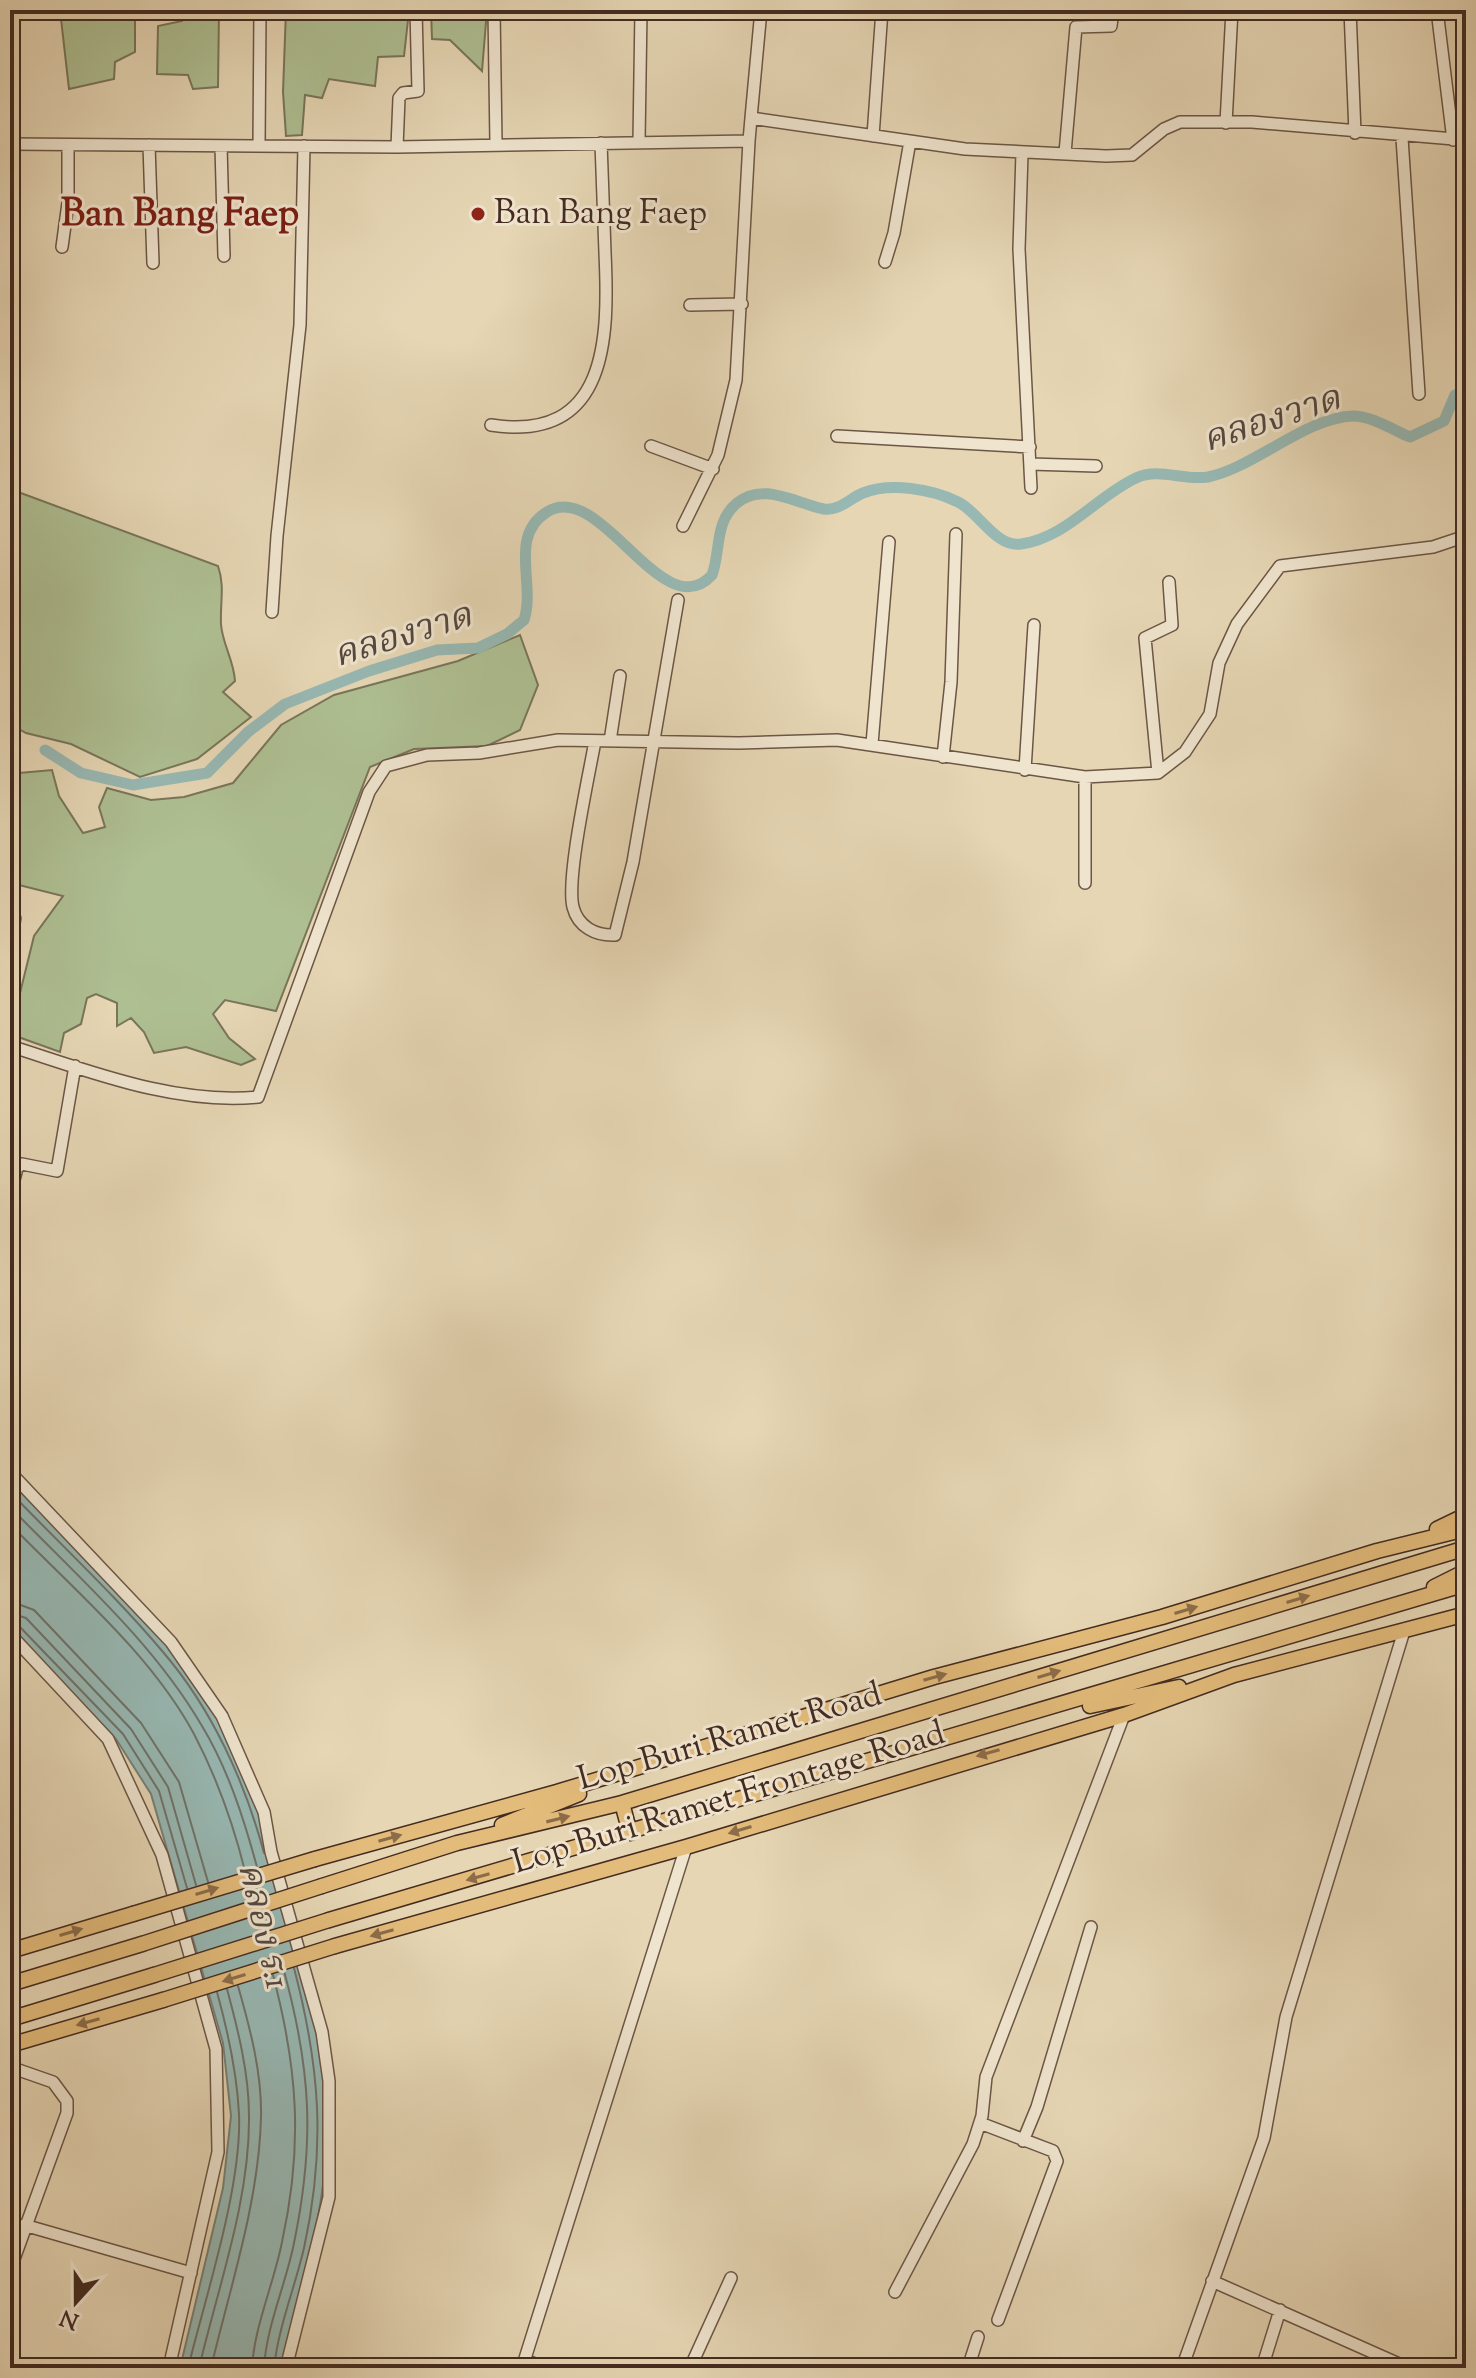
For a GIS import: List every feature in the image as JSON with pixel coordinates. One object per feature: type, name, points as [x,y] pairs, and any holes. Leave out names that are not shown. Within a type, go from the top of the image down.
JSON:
[{"type":"main road","points":[[1377,1551],[1466,1515]]},
{"type":"main road","name":"Lop Buri Ramet Frontage Road","points":[[10,1951],[315,1859],[659,1762],[934,1677],[1162,1617],[1377,1551],[1466,1529]]},
{"type":"main road","name":"Lop Buri Ramet Road","points":[[10,1984],[457,1843],[622,1803],[1466,1548]]},
{"type":"main road","points":[[1409,1601],[1466,1571]]},
{"type":"main road","name":"Lop Buri Ramet Road","points":[[10,2019],[329,1920],[1466,1584]]},
{"type":"main road","name":"Lop Buri Ramet Frontage Road","points":[[10,2045],[335,1946],[686,1847],[1124,1715],[1234,1675],[1466,1614]]},
{"type":"main road","points":[[993,1726],[1234,1675]]},
{"type":"main road","points":[[457,1843],[659,1762]]},
{"type":"main road","points":[[622,1803],[630,1833]]},
{"type":"street","points":[[259,146],[260,10]]},
{"type":"street","points":[[397,147],[399,98],[403,93],[418,91],[416,10]]},
{"type":"street","points":[[494,10],[496,144]]},
{"type":"street","points":[[639,141],[641,10]]},
{"type":"street","points":[[683,526],[713,469],[726,430],[736,380],[749,141],[761,10]]},
{"type":"street","points":[[873,136],[882,10]]},
{"type":"street","points":[[1065,153],[1076,27],[1111,26],[1113,10]]},
{"type":"street","points":[[1226,123],[1232,10]]},
{"type":"street","points":[[1350,10],[1355,133]]},
{"type":"street","points":[[1437,10],[1453,140]]},
{"type":"street","points":[[751,118],[910,141],[1022,153],[1132,155],[1164,129],[1180,122],[1252,122],[1402,138],[1466,140]]},
{"type":"street","points":[[1402,138],[1419,394]]},
{"type":"street","points":[[10,144],[397,147],[749,141]]},
{"type":"street","points":[[885,262],[894,233],[910,141]]},
{"type":"street","points":[[491,425],[529,428],[560,419],[578,403],[601,359],[608,315],[601,143]]},
{"type":"street","points":[[62,247],[68,203],[68,145]]},
{"type":"street","points":[[149,145],[153,263]]},
{"type":"street","points":[[221,146],[224,256]]},
{"type":"street","points":[[272,612],[277,536],[300,327],[304,146]]},
{"type":"street","points":[[1022,153],[1019,249],[1031,488]]},
{"type":"street","points":[[690,305],[742,304]]},
{"type":"street","points":[[837,436],[1030,447]]},
{"type":"street","points":[[651,446],[713,469]]},
{"type":"street","points":[[1030,464],[1096,466]]},
{"type":"street","points":[[943,757],[951,682],[956,534]]},
{"type":"street","points":[[10,1046],[143,1086],[230,1099],[258,1097],[369,792],[386,766],[427,755],[479,753],[558,740],[837,740],[1085,777],[1158,773],[1185,752],[1210,714],[1219,663],[1237,624],[1280,566],[1433,547],[1466,536]]},
{"type":"street","points":[[872,744],[889,542]]},
{"type":"street","points":[[1158,773],[1145,638],[1172,625],[1169,582]]},
{"type":"street","points":[[595,741],[581,818],[573,907],[584,927],[604,935],[615,935],[636,846],[678,600]]},
{"type":"street","points":[[1025,770],[1034,625]]},
{"type":"street","points":[[610,741],[620,676]]},
{"type":"street","points":[[1085,777],[1085,883]]},
{"type":"street","points":[[10,1196],[17,1168],[22,1164],[57,1171],[75,1066]]},
{"type":"street","points":[[10,1472],[171,1642],[222,1716],[264,1812],[271,1852],[322,2032],[329,2081],[329,2197],[286,2368]]},
{"type":"street","points":[[1182,2368],[1264,2138],[1286,2017],[1404,1631]]},
{"type":"street","points":[[10,1634],[108,1739],[162,1855],[216,2049],[218,2152],[169,2368]]},
{"type":"street","points":[[895,2292],[973,2144],[980,2123],[986,2077],[1124,1715]]},
{"type":"street","points":[[1462,1849],[1466,1829]]},
{"type":"street","points":[[545,2368],[523,2364],[686,1847]]},
{"type":"street","points":[[1023,2141],[1037,2107],[1091,1927]]},
{"type":"street","points":[[10,2067],[53,2082],[67,2101],[67,2113],[10,2270]]},
{"type":"street","points":[[980,2123],[1053,2151],[1057,2161],[998,2320]]},
{"type":"street","points":[[24,2225],[191,2273]]},
{"type":"street","points":[[690,2368],[731,2278]]},
{"type":"street","points":[[1212,2281],[1408,2368]]},
{"type":"street","points":[[1262,2368],[1280,2310]]},
{"type":"street","points":[[968,2368],[978,2337]]},
{"type":"green space","points":[[60,10],[135,10],[135,52],[115,62],[114,79],[69,89]]},
{"type":"green space","points":[[182,10],[219,10],[218,87],[193,89],[188,75],[157,74],[158,26],[182,21]]},
{"type":"green space","points":[[286,10],[387,10],[389,18],[408,20],[404,56],[378,57],[375,86],[329,79],[322,98],[305,95],[302,135],[286,136],[283,92]]},
{"type":"green space","points":[[431,10],[487,10],[482,71],[450,40],[432,39]]},
{"type":"green space","points":[[10,489],[218,566],[222,588],[222,631],[235,681],[223,692],[251,717],[197,759],[140,777],[71,744],[26,733],[10,724]]},
{"type":"green space","points":[[520,635],[538,685],[520,730],[487,746],[414,749],[370,767],[276,1011],[225,1000],[213,1014],[229,1038],[255,1059],[241,1065],[186,1047],[154,1053],[144,1032],[131,1018],[117,1026],[117,1003],[96,994],[87,998],[81,1024],[64,1033],[60,1052],[10,1034],[34,936],[63,896],[15,884],[13,894],[21,918],[14,957],[10,956],[10,777],[19,773],[52,770],[59,796],[83,833],[105,827],[99,807],[107,788],[151,800],[184,797],[233,783],[281,725],[334,695],[458,661]]},
{"type":"water","name":"คลอง ร.1","points":[[10,1481],[132,1604],[194,1679],[232,1745],[260,1816],[315,2023],[326,2119],[320,2208],[282,2368],[180,2368],[223,2188],[231,2116],[223,2043],[151,1794],[116,1739],[10,1628]]},
{"type":"waterway","name":"คลองวาด","points":[[45,750],[81,773],[133,785],[207,773],[248,732],[285,704],[369,671],[437,650],[478,648],[507,634],[524,620],[527,606],[526,547],[535,522],[547,512],[568,507],[589,515],[652,570],[673,583],[693,586],[712,575],[721,528],[730,511],[737,503],[758,494],[780,496],[830,509],[874,490],[898,488],[924,491],[958,502],[1004,541],[1021,544],[1052,534],[1122,486],[1144,475],[1208,477],[1243,464],[1317,425],[1353,416],[1375,421],[1410,437],[1444,421],[1455,395],[1466,394]]},
{"type":"place","name":"Ban Bang Faep","points":[[478,214]]},
{"type":"district","name":"Ban Bang Faep","points":[[180,216]]}]
